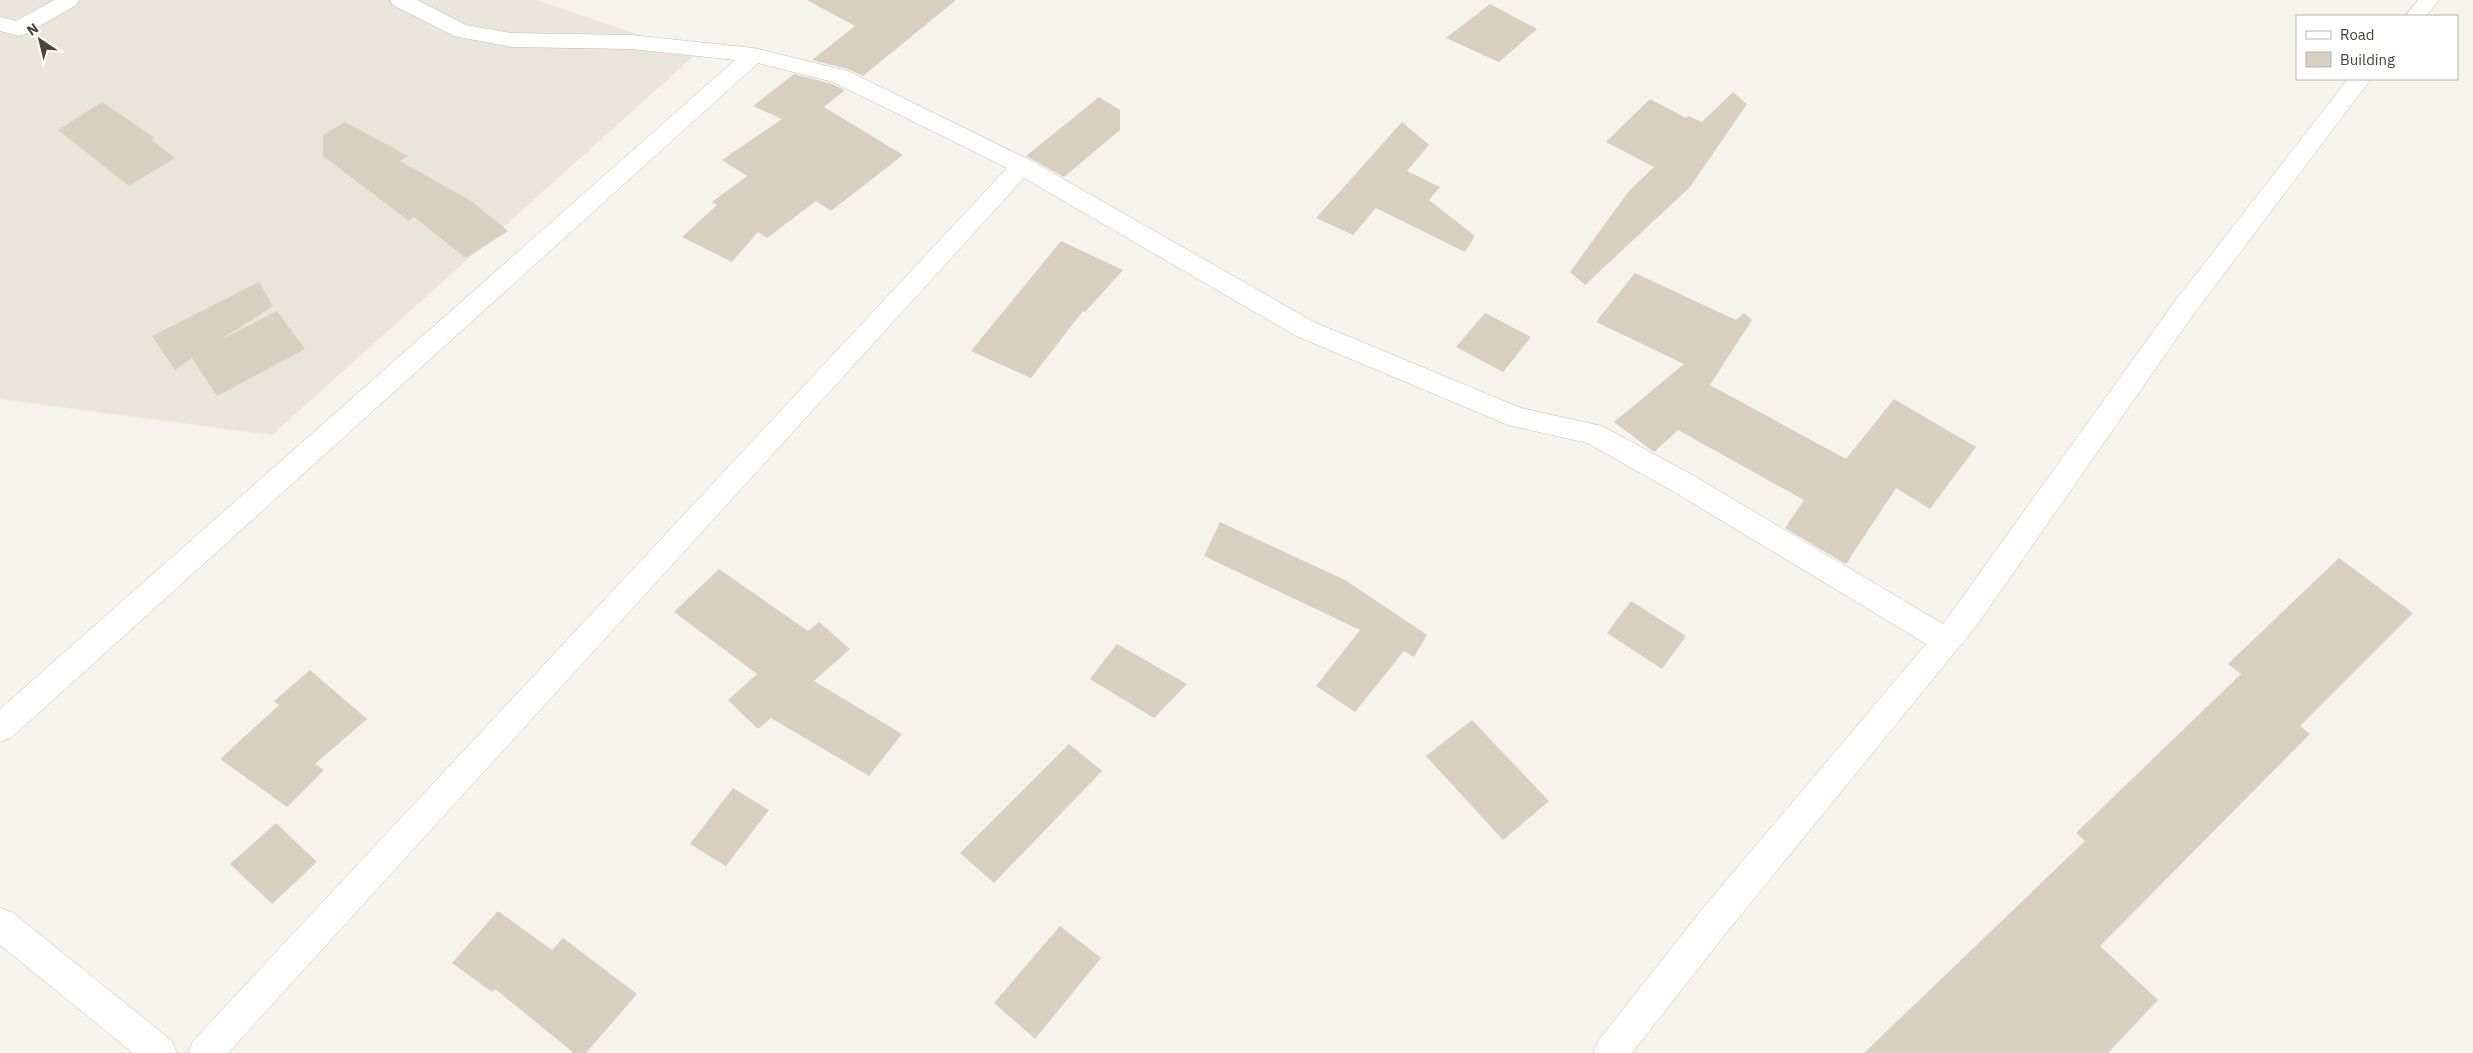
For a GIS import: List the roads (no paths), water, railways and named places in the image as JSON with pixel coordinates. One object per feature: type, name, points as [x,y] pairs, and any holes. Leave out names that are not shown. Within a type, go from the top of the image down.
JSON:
[{"type":"street","points":[[0,42],[9,26],[69,0]]},
{"type":"street","points":[[400,0],[461,31],[511,40],[630,42],[754,55],[840,76],[1022,166],[1305,328],[1517,418],[1593,434],[1686,485],[1946,641]]},
{"type":"street","points":[[2416,15],[2429,0]]},
{"type":"street","points":[[0,728],[754,55]]},
{"type":"street","points":[[1610,1053],[1715,920],[1967,616],[2184,308],[2359,80]]},
{"type":"street","points":[[205,1053],[1022,166]]},
{"type":"street","points":[[0,924],[160,1053]]}]
